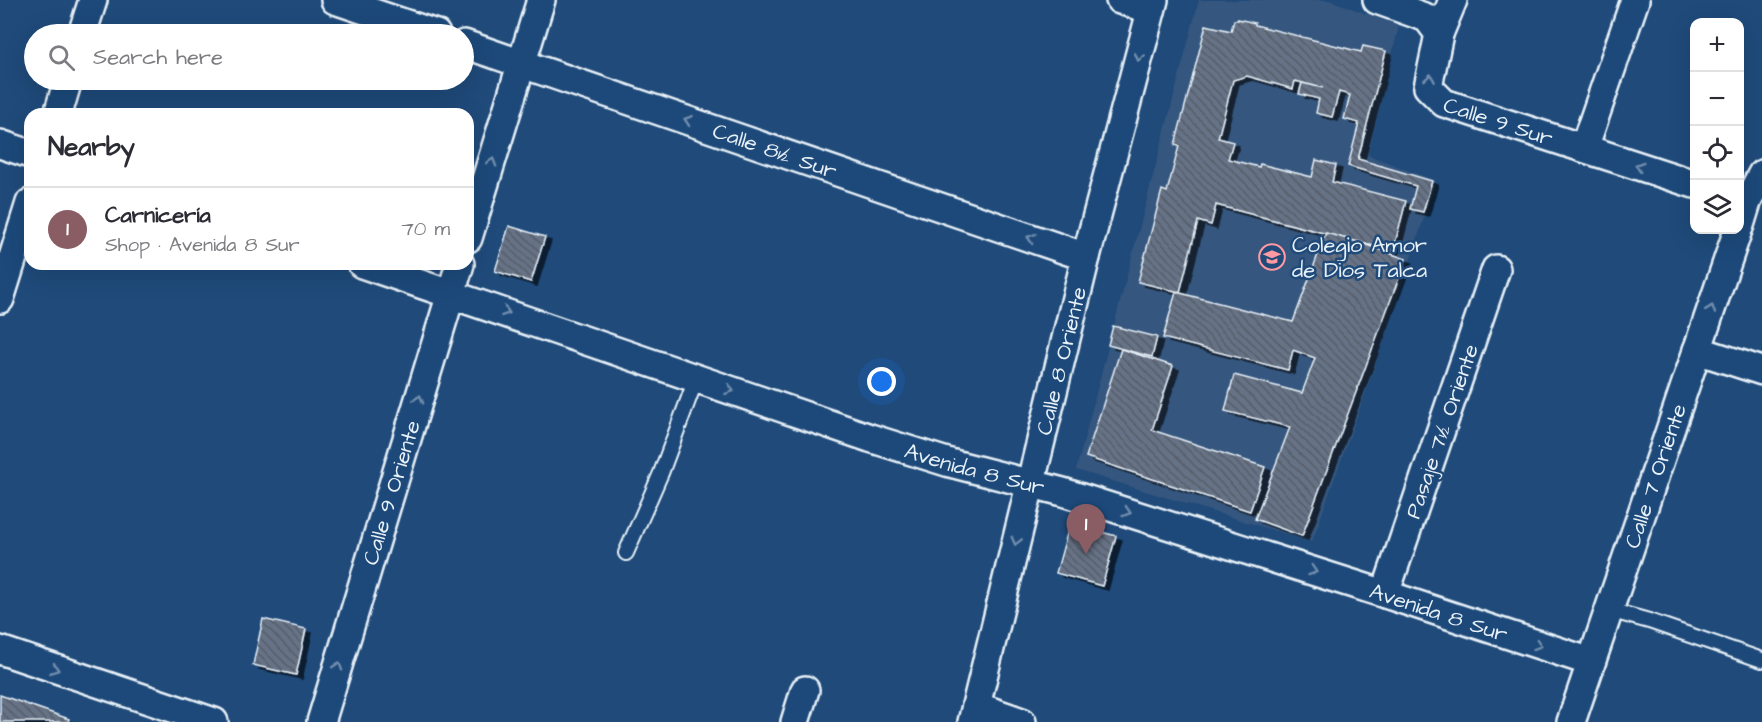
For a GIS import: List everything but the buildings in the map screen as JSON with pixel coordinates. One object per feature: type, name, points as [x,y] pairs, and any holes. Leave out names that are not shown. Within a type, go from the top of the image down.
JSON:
[{"type":"street","points":[[85,24],[93,0]]},
{"type":"street","points":[[335,0],[406,24]]},
{"type":"street","points":[[474,219],[541,0]]},
{"type":"street","points":[[1120,0],[1153,5]]},
{"type":"street","points":[[1377,0],[1427,18],[1439,34]]},
{"type":"street","points":[[1439,34],[1453,0]]},
{"type":"street","points":[[1584,148],[1635,0]]},
{"type":"street","name":"Calle 8 Oriente","points":[[974,714],[1086,258],[1153,5]]},
{"type":"street","name":"Calle 9 Sur","points":[[1439,34],[1428,87],[1444,103],[1690,182]]},
{"type":"street","name":"Calle 8½ Sur","points":[[474,47],[1086,258]]},
{"type":"street","points":[[60,108],[65,90]]},
{"type":"street","points":[[0,144],[24,152]]},
{"type":"street","name":"Calle 7 Oriente","points":[[1744,208],[1762,174]]},
{"type":"street","points":[[0,299],[24,222]]},
{"type":"street","name":"Calle 7 Oriente","points":[[1571,722],[1735,234]]},
{"type":"street","name":"Pasaje 7½ Oriente","points":[[1385,594],[1496,269]]},
{"type":"street","name":"Avenida 8 Sur","points":[[381,270],[870,438],[1063,492],[1591,662]]},
{"type":"street","name":"Calle 9 Oriente","points":[[321,722],[458,270]]},
{"type":"street","points":[[1697,350],[1762,371]]},
{"type":"street","points":[[0,650],[214,722]]},
{"type":"street","points":[[795,722],[805,690]]},
{"type":"street","points":[[974,714],[1022,722]]},
{"type":"lane","points":[[626,553],[661,473],[696,379]]},
{"type":"lane","points":[[1609,610],[1762,660]]},
{"type":"shaded area","name":"Colegio Amor de Dios Talca","points":[[1199,0],[1330,0],[1399,26],[1368,155],[1436,181],[1387,332],[1312,542],[1076,470]]},
{"type":"place","name":"Colegio Amor de Dios Talca","points":[[1272,257]]},
{"type":"place","name":"Carnicería","points":[[1086,554]]}]
